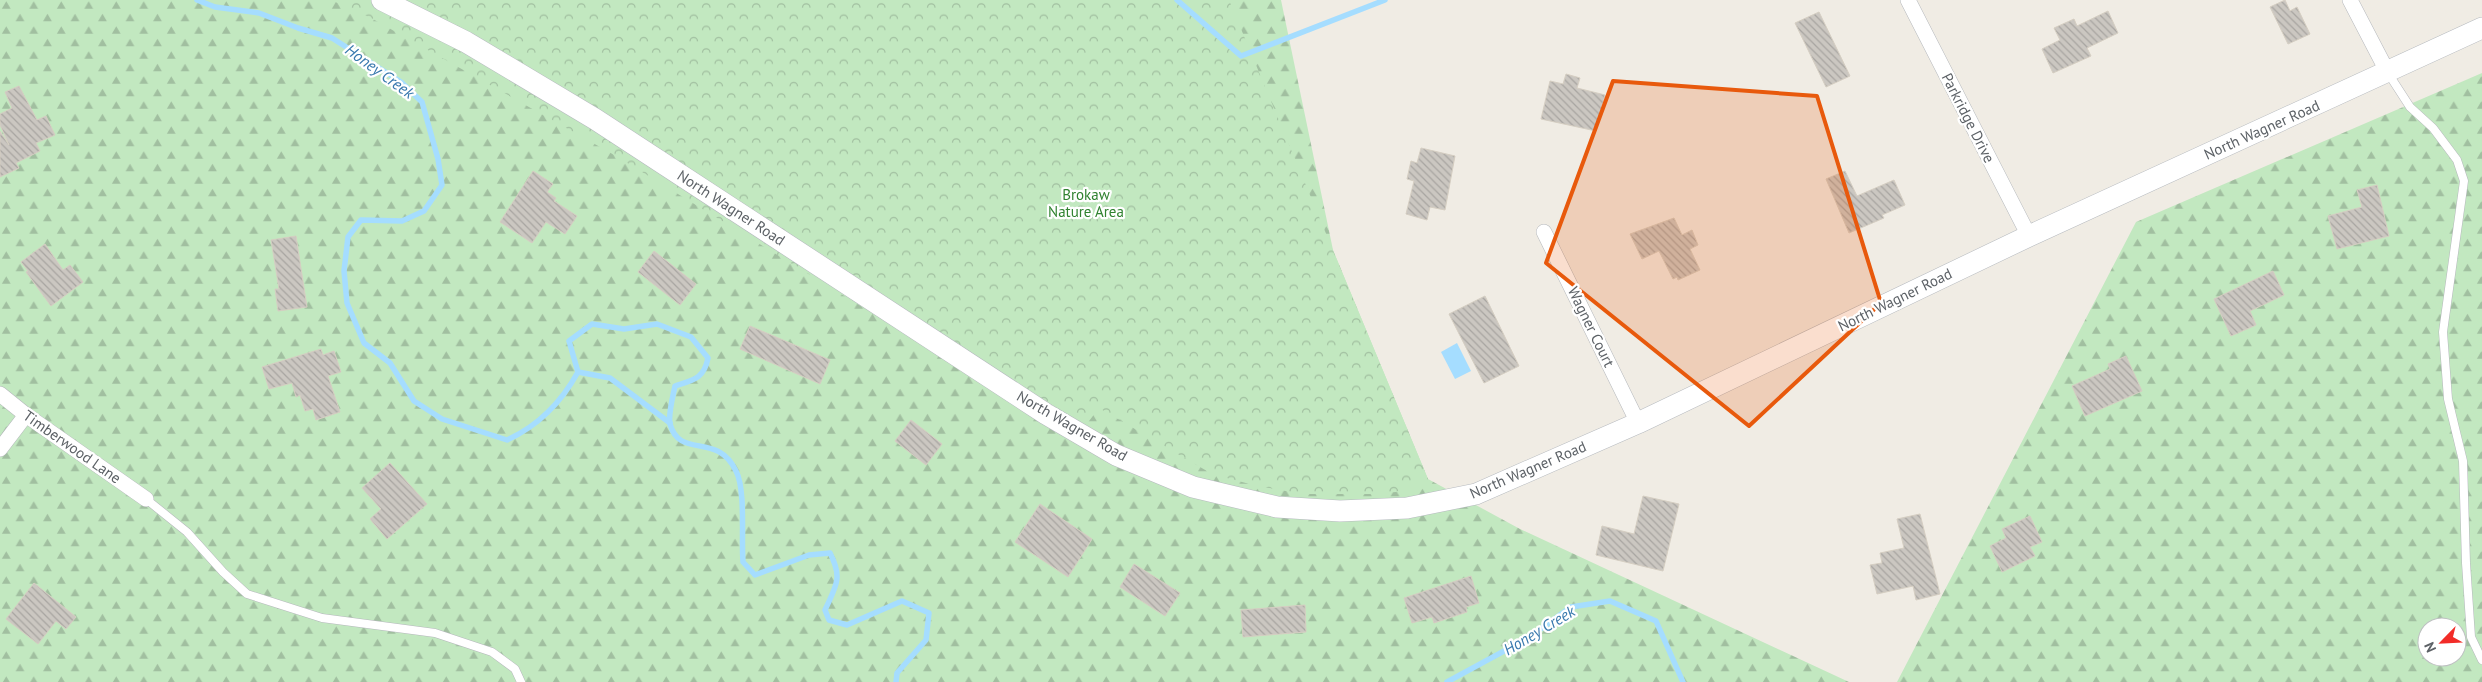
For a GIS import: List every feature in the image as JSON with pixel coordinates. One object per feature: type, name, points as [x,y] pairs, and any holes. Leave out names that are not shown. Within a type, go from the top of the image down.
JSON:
[{"type":"street","name":"North Wagner Road","points":[[382,0],[466,42],[595,119],[1046,414],[1116,455],[1193,487],[1277,507],[1340,511],[1407,508],[1476,494],[1638,423],[2029,236],[2388,73],[2482,28]]},
{"type":"street","name":"Parkridge Drive","points":[[1908,0],[2029,236]]},
{"type":"street","points":[[2350,0],[2388,73]]},
{"type":"street","name":"Wagner Court","points":[[1544,232],[1638,423]]},
{"type":"street","name":"Timberwood Lane","points":[[0,394],[26,415],[146,498]]},
{"type":"street","points":[[0,449],[26,415]]},
{"type":"lane","points":[[2388,73],[2410,107],[2433,128],[2457,160],[2464,182],[2442,332],[2448,399],[2463,461],[2471,637],[2482,660]]},
{"type":"lane","points":[[146,498],[187,532],[223,572],[247,594],[322,618],[435,634],[492,652],[514,669],[520,682]]},
{"type":"highlighted area","points":[[1613,81],[1817,96],[1881,303],[1749,426],[1546,263]]},
{"type":"green space","points":[[0,0],[1281,0],[1333,250],[1428,479],[1520,529],[1849,682],[0,682]]},
{"type":"green space","name":"Brokaw Nature Area","points":[[331,0],[1229,0],[1428,479],[1396,492],[1370,494],[1303,494],[1257,486],[1212,474],[1099,408],[1076,438],[616,156],[371,18]]},
{"type":"green space","points":[[2482,73],[2482,682],[1897,682],[2136,222]]},
{"type":"water","points":[[1457,343],[1471,371],[1455,379],[1441,352]]},
{"type":"building","points":[[2285,0],[2290,11],[2297,7],[2310,34],[2288,44],[2270,7]]},
{"type":"building","points":[[2108,11],[2118,33],[2087,48],[2091,56],[2053,73],[2042,49],[2060,40],[2054,28],[2074,19],[2077,26]]},
{"type":"building","points":[[1819,12],[1850,76],[1826,87],[1795,23]]},
{"type":"building","points":[[1566,74],[1580,78],[1577,88],[1605,95],[1596,131],[1541,119],[1550,81],[1563,84]]},
{"type":"building","points":[[19,86],[37,120],[46,116],[55,135],[36,143],[40,151],[16,163],[19,168],[0,177],[0,131],[9,145],[0,125],[0,114],[12,108],[5,92]]},
{"type":"building","points":[[1421,148],[1455,156],[1445,210],[1430,207],[1427,220],[1406,214],[1414,181],[1407,179],[1411,161],[1417,163]]},
{"type":"building","points":[[533,171],[553,184],[547,192],[556,198],[554,201],[577,216],[565,234],[546,222],[532,243],[500,222]]},
{"type":"building","points":[[1845,171],[1857,196],[1894,180],[1905,205],[1882,215],[1884,218],[1849,233],[1826,179]]},
{"type":"building","points":[[2377,185],[2389,236],[2337,249],[2328,216],[2362,207],[2357,190]]},
{"type":"building","points":[[1674,218],[1682,235],[1692,230],[1698,245],[1690,249],[1700,270],[1678,280],[1677,277],[1673,279],[1659,251],[1642,259],[1630,234]]},
{"type":"building","points":[[296,236],[307,307],[278,311],[275,289],[279,289],[271,240]]},
{"type":"building","points":[[45,244],[63,270],[70,265],[83,282],[51,306],[26,272],[28,271],[21,262]]},
{"type":"building","points":[[654,251],[696,284],[680,305],[638,272]]},
{"type":"building","points":[[2273,271],[2284,295],[2250,311],[2256,325],[2231,336],[2214,299]]},
{"type":"building","points":[[1485,296],[1519,366],[1484,383],[1449,314]]},
{"type":"building","points":[[750,326],[830,360],[820,384],[740,349]]},
{"type":"building","points":[[321,349],[323,355],[334,351],[341,372],[328,376],[340,412],[316,420],[313,409],[305,411],[300,395],[296,397],[292,383],[269,389],[262,367]]},
{"type":"building","points":[[2126,356],[2142,391],[2085,416],[2072,386],[2110,369],[2108,364]]},
{"type":"building","points":[[911,420],[942,444],[926,465],[895,441]]},
{"type":"building","points":[[390,463],[427,504],[387,539],[370,519],[381,509],[362,488]]},
{"type":"building","points":[[1643,496],[1679,504],[1663,571],[1596,555],[1602,526],[1634,534]]},
{"type":"building","points":[[1040,504],[1092,539],[1068,577],[1015,542]]},
{"type":"building","points":[[1920,514],[1940,594],[1916,600],[1913,586],[1877,594],[1870,565],[1882,563],[1880,553],[1904,548],[1897,519]]},
{"type":"building","points":[[2030,516],[2042,542],[2030,547],[2035,556],[2002,572],[1990,546],[2006,538],[2002,529]]},
{"type":"building","points":[[1134,564],[1180,593],[1165,616],[1120,587]]},
{"type":"building","points":[[1471,576],[1479,603],[1466,607],[1467,612],[1434,623],[1432,617],[1412,623],[1404,598]]},
{"type":"building","points":[[34,583],[76,617],[66,629],[56,621],[38,644],[6,619]]},
{"type":"building","points":[[1305,605],[1306,632],[1243,637],[1241,610]]},
{"type":"waterway","name":"Honey Creek","points":[[197,0],[215,7],[259,13],[298,28],[332,38],[401,82],[422,102],[438,159],[442,185],[424,211],[402,221],[361,220],[348,237],[344,271],[347,303],[364,343],[390,363],[414,401],[442,419],[507,440],[539,420],[565,393],[578,372],[569,341],[592,324],[624,329],[657,324],[691,337],[708,358],[701,375],[675,386],[670,410],[670,424],[675,435],[682,441],[719,452],[728,459],[736,471],[742,502],[743,562],[755,575],[809,555],[830,553],[837,576],[835,588],[825,610],[829,620],[847,625],[902,601],[929,613],[926,640],[897,673],[896,682]]},
{"type":"waterway","points":[[1177,0],[1241,56],[1385,0]]},
{"type":"waterway","points":[[578,372],[610,378],[670,423]]},
{"type":"waterway","name":"Honey Creek","points":[[1447,682],[1528,638],[1571,607],[1610,601],[1656,621],[1683,682]]}]
